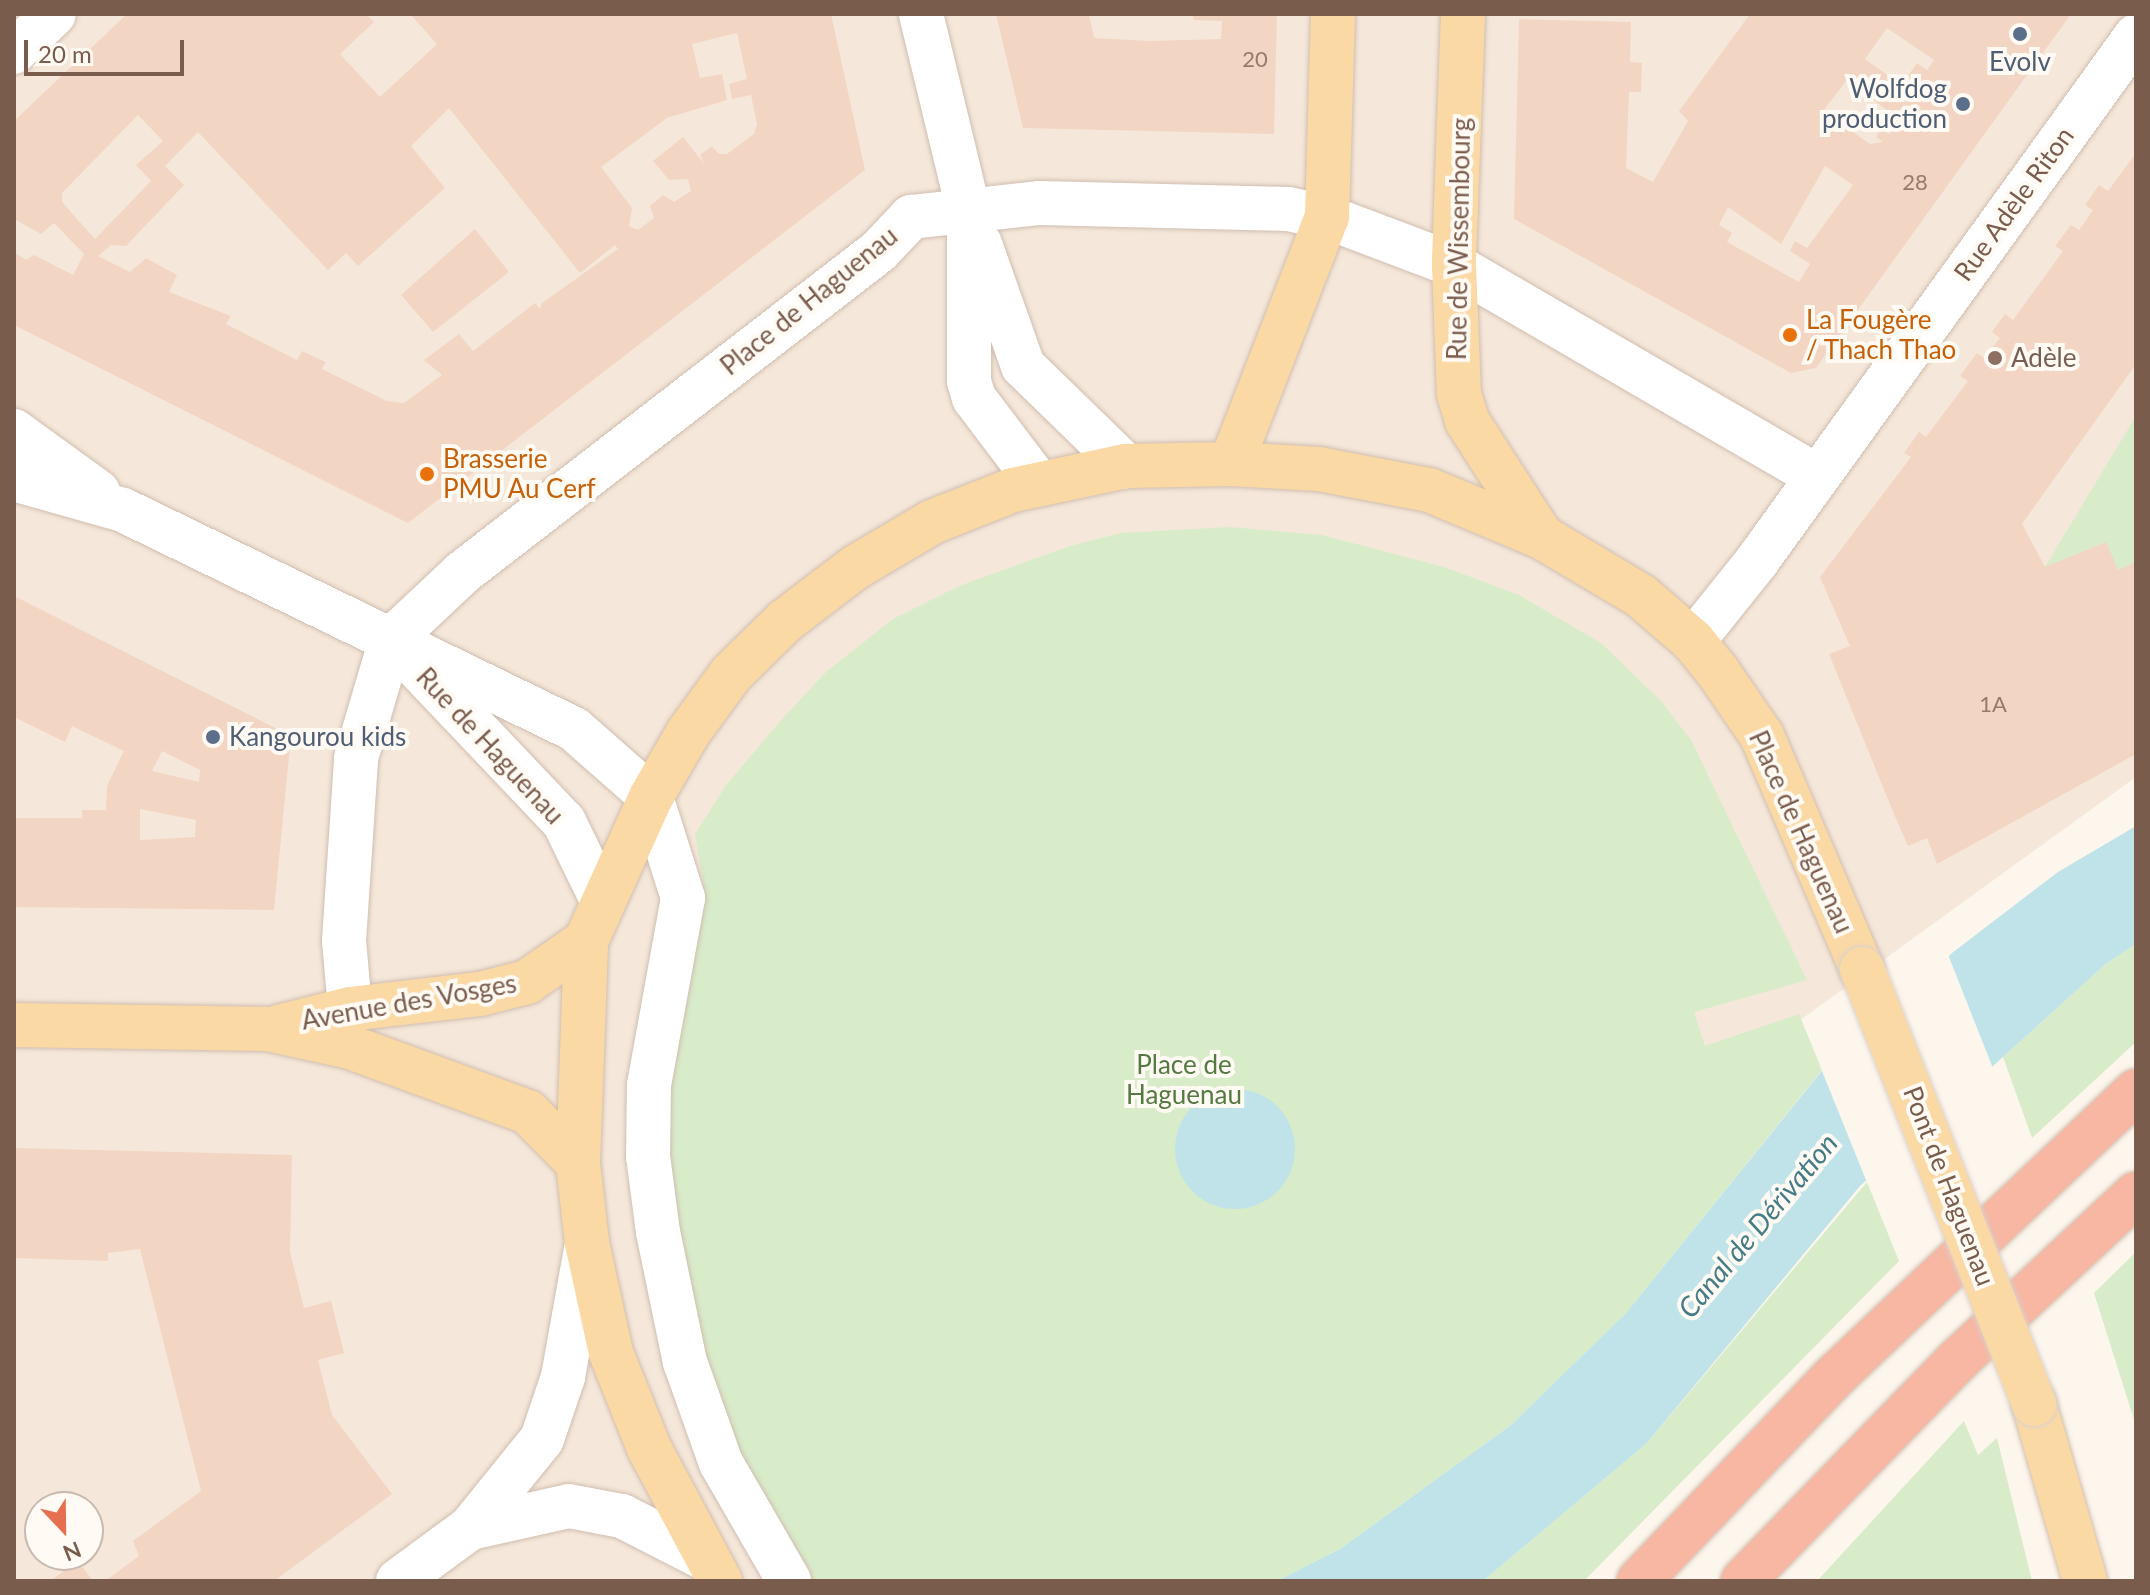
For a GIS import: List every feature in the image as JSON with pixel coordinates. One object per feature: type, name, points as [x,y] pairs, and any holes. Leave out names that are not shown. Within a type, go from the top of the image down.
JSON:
[{"type":"highway","points":[[1639,1581],[1836,1375],[2136,1091]]},
{"type":"highway","points":[[1743,1581],[1958,1360],[2136,1194]]},
{"type":"main road","points":[[1231,464],[1327,217],[1333,14]]},
{"type":"main road","name":"Rue de Wissembourg","points":[[1463,14],[1454,265],[1457,379],[1467,421],[1542,537]]},
{"type":"main road","name":"Place de Haguenau","points":[[711,1569],[649,1448],[611,1353],[587,1243],[578,1163],[586,941],[651,797],[702,712],[785,621],[856,567],[932,522],[1039,484],[1126,466],[1231,464],[1319,469],[1429,490],[1542,537],[1641,596],[1693,641],[1762,736],[1862,969]]},
{"type":"main road","name":"Avenue des Vosges","points":[[268,1029],[350,1009],[480,994],[527,982],[586,941]]},
{"type":"main road","name":"Pont de Haguenau","points":[[1862,969],[2034,1404],[2085,1581]]},
{"type":"main road","name":"Avenue des Vosges","points":[[14,1025],[268,1029],[350,1047],[528,1112],[578,1163]]},
{"type":"street","points":[[14,52],[54,14]]},
{"type":"street","points":[[921,14],[969,212],[1023,366],[1126,466]]},
{"type":"street","name":"Rue Adèle Riton","points":[[1693,641],[2136,36]]},
{"type":"street","name":"Place de Haguenau","points":[[391,640],[462,573],[879,251],[911,217],[1040,203],[1265,208],[1327,217],[1454,265],[1816,476]]},
{"type":"street","points":[[969,212],[969,381],[974,398],[1039,484]]},
{"type":"street","name":"Rue de Haguenau","points":[[14,431],[123,510]]},
{"type":"street","name":"Rue de Haguenau","points":[[14,479],[123,510],[574,729],[651,797]]},
{"type":"street","points":[[350,1009],[344,941],[356,758],[391,640]]},
{"type":"street","name":"Rue de Haguenau","points":[[391,640],[564,822],[602,900]]},
{"type":"street","points":[[651,797],[683,898],[649,1085],[648,1156],[658,1232],[685,1362],[721,1463],[789,1581]]},
{"type":"street","points":[[398,1581],[470,1528],[542,1439],[563,1377],[587,1243]]},
{"type":"street","points":[[470,1528],[569,1506],[622,1516],[711,1569]]},
{"type":"shaded area","points":[[14,14],[2136,14],[2136,777],[1723,1076],[1093,1581],[14,1581]]},
{"type":"green space","points":[[2136,416],[2136,562],[2106,575],[2055,575],[2045,567]]},
{"type":"green space","name":"Place de Haguenau","points":[[1230,527],[1322,535],[1444,567],[1519,595],[1601,643],[1661,701],[1691,740],[1807,980],[1694,1012],[1705,1046],[1799,1014],[1822,1070],[1626,1313],[1511,1425],[1340,1549],[1277,1581],[800,1581],[722,1442],[658,1129],[703,883],[695,834],[727,784],[784,717],[826,672],[893,619],[959,586],[1070,546],[1121,533]]},
{"type":"green space","points":[[2136,944],[2136,1042],[2032,1138],[2003,1057],[2107,963]]},
{"type":"green space","points":[[1867,1182],[1899,1261],[1584,1581],[1483,1581],[1647,1443]]},
{"type":"green space","points":[[2136,1252],[2136,1426],[2094,1293]]},
{"type":"green space","points":[[1964,1421],[1978,1455],[1997,1438],[2032,1581],[1817,1581]]},
{"type":"water","name":"Canal de Dérivation","points":[[2136,826],[2136,944],[2107,963],[1860,1186],[1647,1443],[1483,1581],[1277,1581],[1340,1549],[1511,1425],[1626,1313],[1833,1057],[1952,953],[2058,872]]},
{"type":"water","points":[[1235,1089],[1258,1094],[1277,1107],[1290,1126],[1295,1149],[1290,1172],[1277,1191],[1258,1204],[1235,1209],[1212,1204],[1193,1191],[1180,1172],[1175,1149],[1180,1126],[1193,1107],[1212,1094]]},
{"type":"pier","points":[[1947,952],[1994,1071],[1868,1185],[1820,1066]]},
{"type":"building","points":[[127,14],[366,14],[374,22],[340,54],[380,97],[437,44],[410,14],[831,14],[865,170],[408,523],[14,325],[14,252],[26,260],[34,255],[73,275],[84,254],[54,223],[41,234],[14,219],[14,121]],"holes":[[[737,33],[747,79],[729,84],[732,99],[751,95],[757,124],[754,134],[727,154],[719,154],[712,146],[700,155],[705,165],[683,137],[653,161],[669,180],[688,179],[691,191],[674,202],[663,195],[650,206],[654,218],[638,230],[629,226],[632,208],[601,167],[667,118],[727,100],[722,74],[700,78],[692,44]],[[449,108],[580,273],[615,245],[618,249],[542,303],[540,309],[535,303],[473,351],[459,334],[424,360],[442,375],[404,403],[387,401],[322,369],[326,362],[302,351],[297,360],[226,324],[231,316],[169,292],[177,275],[146,258],[130,272],[98,256],[111,245],[126,246],[184,185],[165,166],[198,132],[328,270],[346,253],[358,266],[445,188],[411,146]],[[138,115],[163,141],[136,165],[151,181],[95,239],[62,202],[62,193]]]},
{"type":"building","points":[[996,14],[1089,14],[1094,38],[1149,41],[1221,39],[1222,21],[1194,20],[1192,14],[1277,14],[1274,134],[1023,128]]},
{"type":"building","points":[[1750,14],[2071,14],[1816,368],[1791,373],[1514,219],[1519,19],[1631,22],[1630,62],[1642,63],[1641,92],[1629,92],[1626,168],[1653,182],[1688,121],[1679,111]],"holes":[[[1887,28],[1934,60],[1927,70],[1917,63],[1908,76],[1917,83],[1911,92],[1865,59]],[[1846,81],[1900,119],[1889,134],[1881,129],[1876,137],[1883,142],[1870,144],[1823,111]],[[1825,166],[1853,185],[1807,248],[1795,241],[1790,251],[1810,264],[1799,282],[1727,242],[1732,233],[1719,225],[1728,207],[1781,244]]]},
{"type":"building","points":[[2136,153],[2136,364],[2022,524],[2045,567],[2106,542],[2118,570],[2136,562],[2136,754],[1937,864],[1927,838],[1908,846],[1891,807],[1829,654],[1850,646],[1820,577],[1911,457],[1904,453],[1919,432],[1926,437],[1968,381],[1960,376],[1977,353],[1984,358],[2000,338],[1992,332],[2005,314],[2013,320],[2063,251],[2055,246],[2071,225],[2079,230],[2087,219],[2093,210],[2085,205],[2099,185],[2108,191]]},
{"type":"building","points":[[475,229],[509,272],[433,332],[401,295]]},
{"type":"building","points":[[14,596],[291,736],[274,910],[14,907],[14,818],[82,818],[82,810],[106,810],[107,786],[124,751],[72,726],[65,742],[14,717]],"holes":[[[162,751],[200,770],[199,782],[152,771]],[[140,809],[196,820],[195,837],[140,840]]]},
{"type":"building","points":[[14,1148],[292,1155],[290,1252],[304,1308],[331,1301],[344,1353],[318,1360],[332,1415],[392,1494],[274,1581],[105,1581],[139,1556],[133,1541],[201,1491],[140,1249],[108,1253],[108,1261],[14,1258]]},
{"type":"building","points":[[64,1571],[86,1571],[93,1581],[50,1581]]},
{"type":"place","name":"Evolv","points":[[2020,34]]},
{"type":"place","name":"Wolfdog production","points":[[1963,104]]},
{"type":"place","name":"La Fougère / Thach Thao","points":[[1790,335]]},
{"type":"place","name":"Adèle","points":[[1995,358]]},
{"type":"place","name":"Brasserie PMU Au Cerf","points":[[427,474]]},
{"type":"place","name":"Kangourou kids","points":[[213,737]]}]
